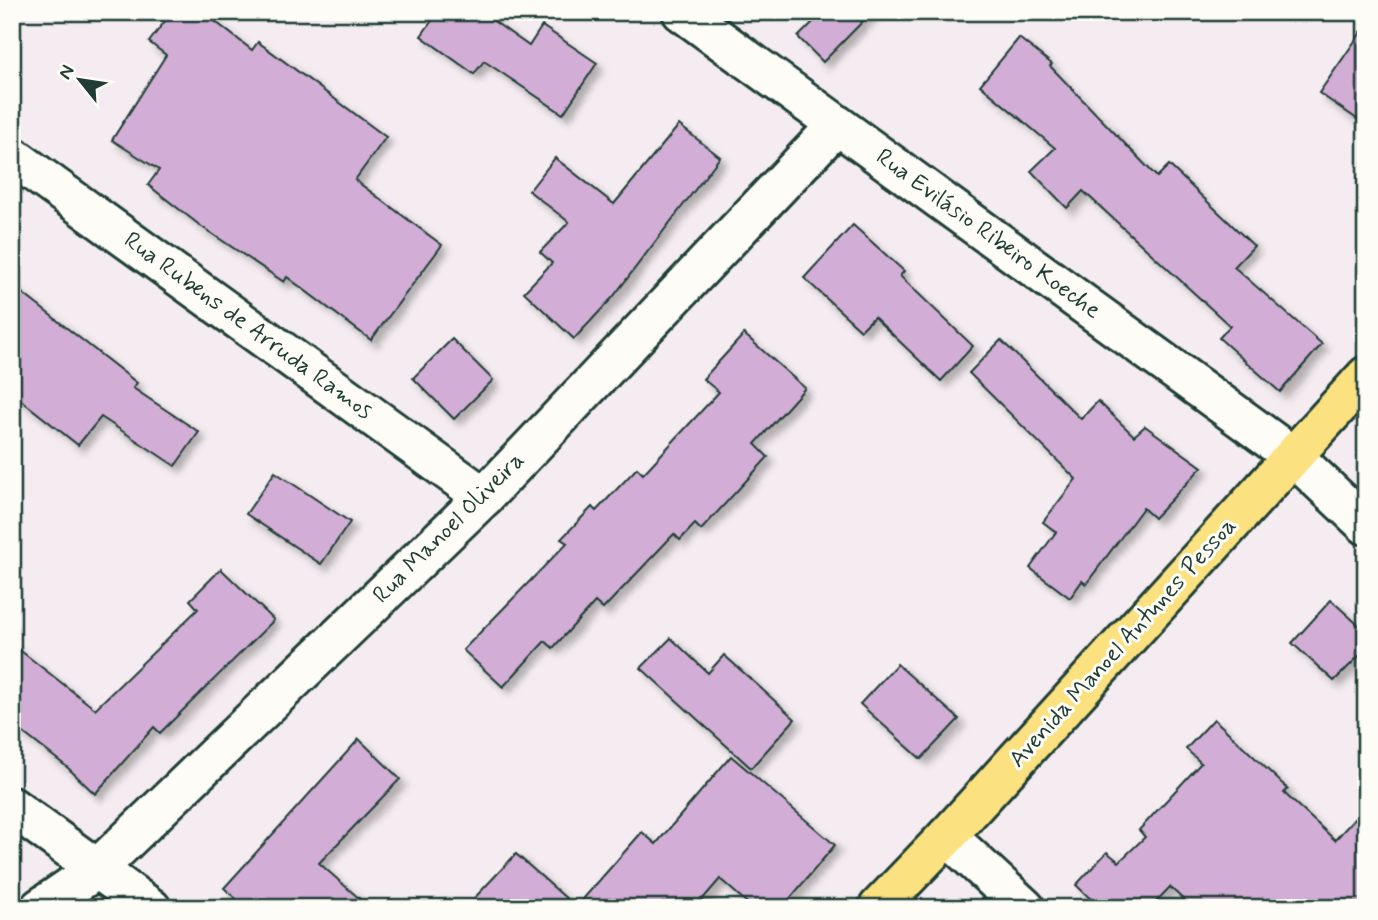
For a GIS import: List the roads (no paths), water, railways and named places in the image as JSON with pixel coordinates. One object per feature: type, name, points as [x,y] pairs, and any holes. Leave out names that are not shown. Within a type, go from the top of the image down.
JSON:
[{"type":"main road","name":"Avenida Manoel Antunes Pessoa","points":[[878,908],[947,836],[1366,376]]},
{"type":"street","name":"Rua Evilásio Ribeiro Koeche","points":[[682,12],[1294,457],[1366,525]]},
{"type":"street","name":"Rua Manoel Oliveira","points":[[40,908],[97,869],[484,497],[837,125]]},
{"type":"street","name":"Rua Rubens de Arruda Ramos","points":[[12,156],[484,497]]},
{"type":"street","points":[[12,807],[151,908]]},
{"type":"street","points":[[947,836],[1025,908]]}]
